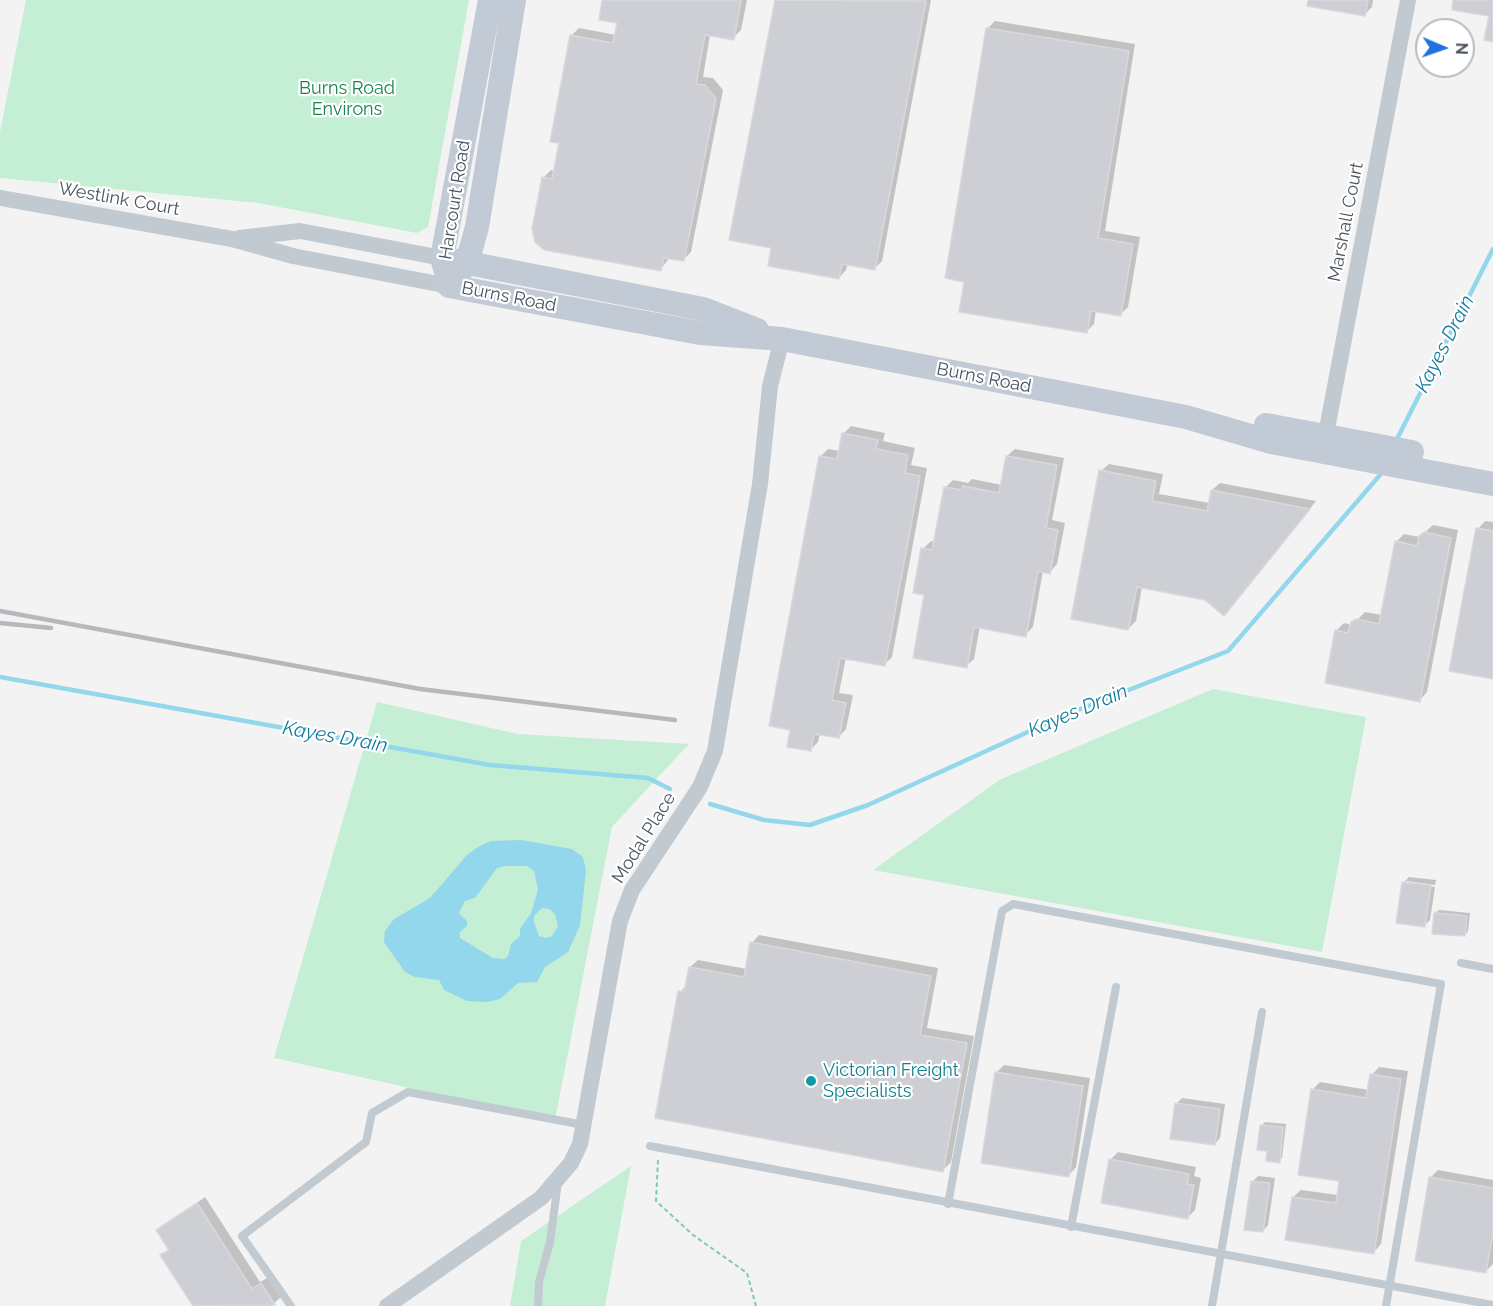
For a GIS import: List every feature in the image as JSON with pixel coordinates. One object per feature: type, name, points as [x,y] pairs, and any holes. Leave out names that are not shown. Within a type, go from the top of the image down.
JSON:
[{"type":"street","name":"Harcourt Road","points":[[449,286],[442,258],[490,0]]},
{"type":"street","name":"Harcourt Road","points":[[449,286],[467,263],[477,227],[514,0]]},
{"type":"street","name":"Marshall Court","points":[[1325,443],[1408,0]]},
{"type":"street","name":"Westlink Court","points":[[0,198],[232,239],[293,256],[449,286]]},
{"type":"street","name":"Westlink Court","points":[[232,239],[300,231],[442,258]]},
{"type":"street","name":"Burns Road","points":[[442,258],[703,309],[782,339]]},
{"type":"street","name":"Burns Road","points":[[449,286],[700,333],[782,339],[1186,417],[1241,435],[1325,443],[1493,468]]},
{"type":"street","name":"Modal Place","points":[[387,1306],[517,1216],[558,1181],[571,1164],[585,1125],[623,913],[632,890],[700,787],[715,751],[760,484],[770,386],[782,339]]},
{"type":"street","name":"Burns Road","points":[[1325,443],[1493,484]]},
{"type":"lane","points":[[948,1204],[1002,911],[1013,904],[1441,984],[1386,1306]]},
{"type":"lane","points":[[1461,963],[1493,969]]},
{"type":"lane","points":[[1071,1227],[1116,987]]},
{"type":"lane","points":[[1212,1306],[1262,1012]]},
{"type":"lane","points":[[291,1306],[242,1236],[366,1142],[372,1113],[408,1092],[585,1125]]},
{"type":"lane","points":[[650,1146],[1493,1305]]},
{"type":"lane","points":[[538,1306],[539,1282],[549,1242],[558,1181]]},
{"type":"path","points":[[660,1148],[656,1173],[656,1201],[693,1235],[747,1273],[756,1306]]},
{"type":"green space","name":"Burns Road Environs","points":[[26,0],[469,0],[428,227],[417,233],[258,203],[0,178],[0,132]]},
{"type":"green space","points":[[1213,689],[1366,717],[1322,952],[873,870],[1001,779]]},
{"type":"green space","points":[[377,702],[518,734],[689,744],[612,827],[555,1120],[274,1058]]},
{"type":"green space","points":[[631,1166],[605,1306],[510,1306],[521,1241]]},
{"type":"water","points":[[521,840],[572,849],[583,857],[586,870],[580,925],[568,952],[545,967],[537,982],[518,983],[500,999],[487,1002],[467,1001],[444,990],[439,980],[415,977],[405,972],[384,942],[385,931],[394,919],[430,898],[467,855],[491,841]],"holes":[[[527,866],[534,871],[538,890],[531,913],[520,929],[520,936],[511,944],[505,959],[493,958],[460,938],[460,932],[467,926],[467,921],[459,913],[465,901],[475,898],[497,868]],[[542,908],[549,909],[555,914],[558,926],[552,936],[546,938],[539,936],[534,922],[534,916]]]},
{"type":"building","points":[[602,0],[741,0],[734,40],[705,35],[696,84],[705,85],[716,99],[684,261],[664,258],[661,271],[544,250],[535,242],[532,229],[542,177],[552,179],[559,143],[550,142],[570,35],[613,43],[617,23],[599,20]]},
{"type":"building","points":[[775,0],[926,1],[875,270],[842,264],[839,279],[768,266],[771,248],[729,240]]},
{"type":"building","points":[[1308,0],[1368,0],[1365,16],[1307,6]]},
{"type":"building","points":[[1453,0],[1493,0],[1493,42],[1484,40],[1489,16],[1452,10]]},
{"type":"building","points":[[986,28],[1129,51],[1098,238],[1133,244],[1121,316],[1091,311],[1087,333],[959,312],[964,282],[945,278]]},
{"type":"building","points":[[842,433],[878,440],[876,449],[908,455],[905,473],[920,476],[885,666],[840,658],[832,700],[846,703],[839,738],[814,734],[811,751],[787,747],[790,730],[769,726],[819,456],[837,459]]},
{"type":"building","points":[[1006,456],[1057,465],[1046,528],[1058,530],[1050,574],[1038,571],[1026,637],[974,627],[967,668],[913,658],[924,595],[913,593],[921,548],[932,550],[944,487],[962,490],[963,486],[999,493]]},
{"type":"building","points":[[1099,470],[1156,481],[1152,501],[1207,511],[1211,490],[1310,509],[1224,616],[1205,600],[1137,587],[1128,630],[1071,619]]},
{"type":"building","points":[[1476,528],[1493,531],[1493,679],[1449,671]]},
{"type":"building","points":[[1424,532],[1451,538],[1420,702],[1325,683],[1335,630],[1348,633],[1351,622],[1356,619],[1379,624],[1395,541],[1417,546],[1419,536]]},
{"type":"building","points":[[1402,882],[1431,885],[1425,927],[1396,923]]},
{"type":"building","points":[[1434,913],[1467,916],[1465,936],[1432,934]]},
{"type":"building","name":"Victorian Freight Specialists","points":[[750,942],[931,976],[920,1035],[967,1043],[943,1172],[655,1118],[678,991],[684,992],[689,967],[744,977]]},
{"type":"building","points":[[995,1072],[1083,1086],[1069,1177],[981,1163]]},
{"type":"building","points":[[1370,1074],[1401,1079],[1374,1254],[1285,1240],[1292,1197],[1336,1203],[1339,1181],[1298,1175],[1311,1089],[1366,1098]]},
{"type":"building","points":[[1175,1103],[1220,1109],[1215,1145],[1170,1139]]},
{"type":"building","points":[[1260,1125],[1283,1127],[1280,1163],[1266,1161],[1267,1151],[1257,1150]]},
{"type":"building","points":[[1109,1159],[1189,1174],[1187,1184],[1194,1185],[1188,1219],[1101,1203]]},
{"type":"building","points":[[1429,1177],[1493,1188],[1493,1231],[1486,1273],[1415,1261]]},
{"type":"building","points":[[1251,1181],[1270,1183],[1263,1232],[1244,1230]]},
{"type":"building","points":[[197,1203],[252,1289],[261,1283],[275,1305],[193,1306],[160,1255],[169,1250],[156,1230]]},
{"type":"waterway","name":"Kayes Drain","points":[[1397,439],[1493,249]]},
{"type":"waterway","name":"Kayes Drain","points":[[710,804],[764,820],[810,825],[868,805],[1065,715],[1228,651],[1380,475]]},
{"type":"waterway","name":"Kayes Drain","points":[[0,677],[490,765],[648,778],[670,789]]},
{"type":"railway","points":[[0,611],[420,689],[675,720]]},
{"type":"railway","points":[[0,623],[51,628]]},
{"type":"place","name":"Victorian Freight Specialists","points":[[811,1081]]}]
